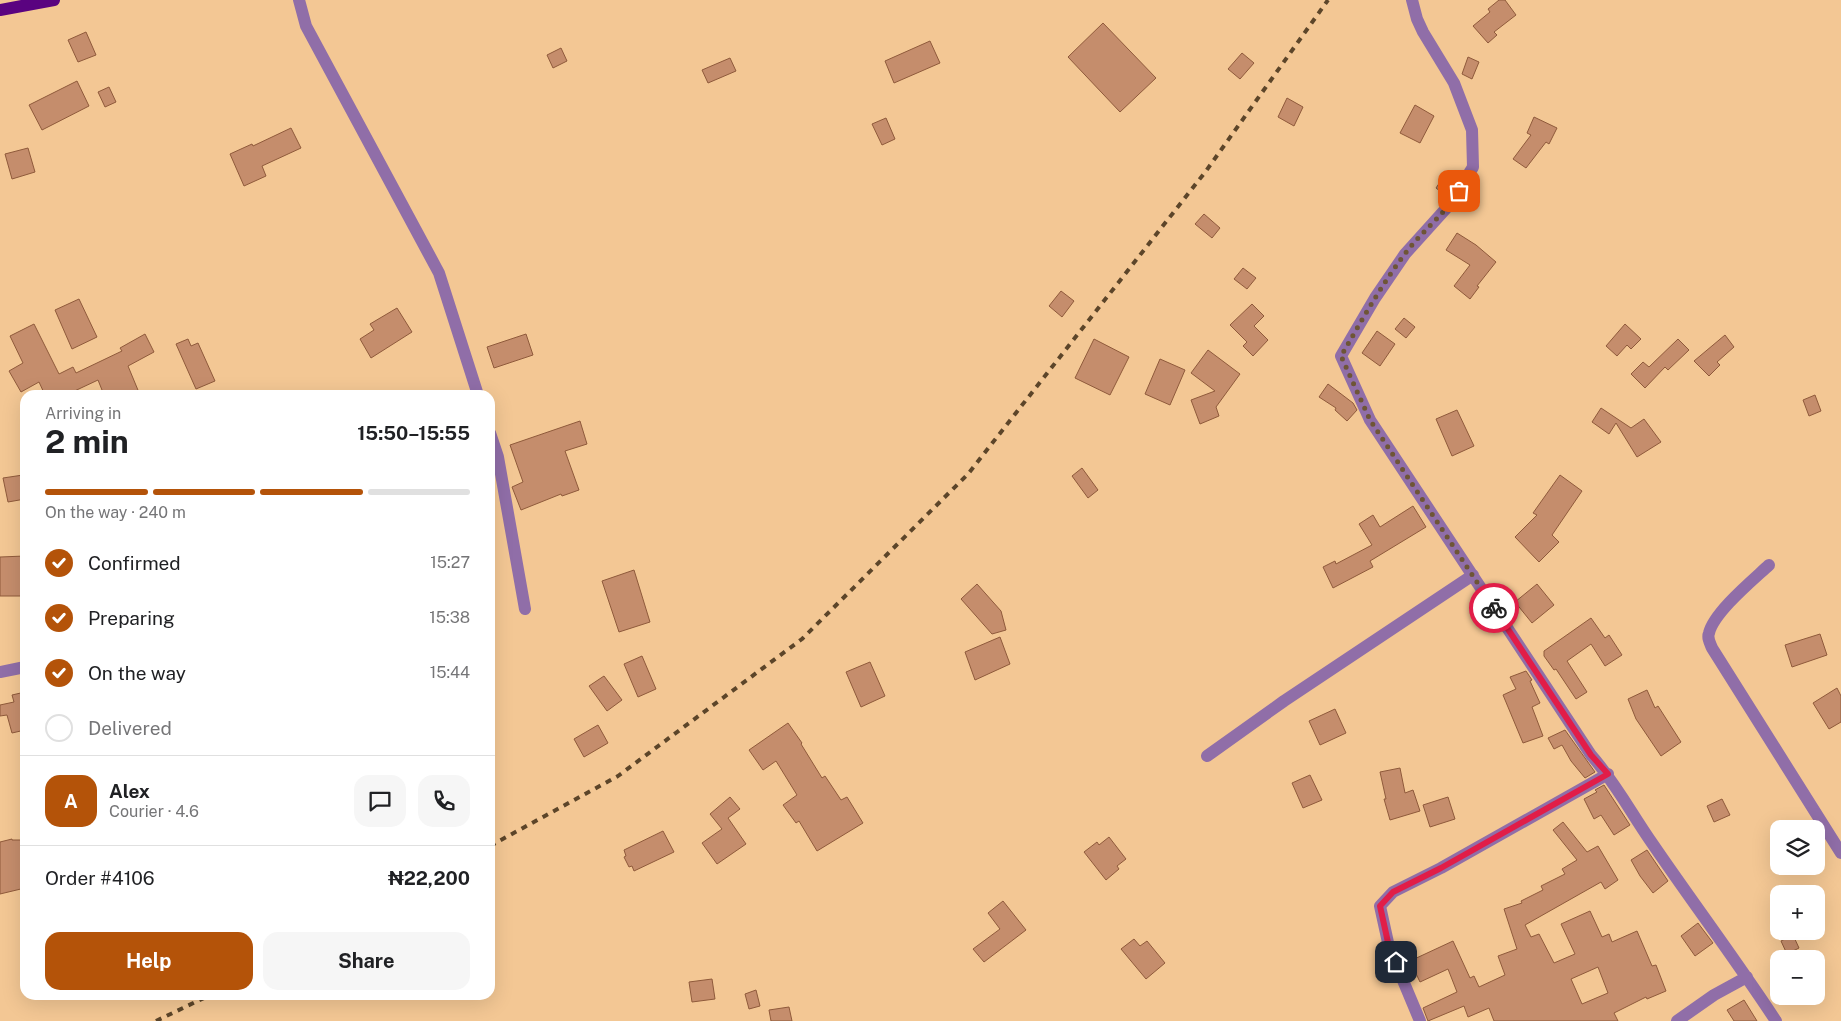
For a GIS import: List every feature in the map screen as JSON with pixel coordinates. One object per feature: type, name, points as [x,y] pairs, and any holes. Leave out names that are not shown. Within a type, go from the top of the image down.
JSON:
[{"type":"main road","points":[[0,10],[54,0]]},
{"type":"street","points":[[299,0],[306,26],[439,273],[476,390]]},
{"type":"street","points":[[1412,0],[1423,32],[1454,83],[1472,130],[1473,166],[1451,203],[1404,254],[1375,298],[1341,356],[1370,420],[1591,755],[1608,774],[1651,842],[1776,1021]]},
{"type":"street","points":[[495,466],[525,609]]},
{"type":"street","points":[[1769,564],[1723,610],[1709,631],[1708,638],[1712,648],[1841,854]]},
{"type":"street","points":[[1207,756],[1284,701],[1472,575]]},
{"type":"street","points":[[0,672],[20,668]]},
{"type":"street","points":[[1420,1021],[1389,947],[1380,906],[1393,892],[1441,868],[1608,774]]},
{"type":"street","points":[[1677,1021],[1714,995],[1747,978]]},
{"type":"building","points":[[1499,0],[1505,0],[1516,15],[1494,32],[1497,35],[1488,43],[1473,26],[1490,12],[1488,9]]},
{"type":"building","points":[[1103,23],[1156,78],[1120,112],[1068,57]]},
{"type":"building","points":[[86,32],[96,55],[78,62],[68,40]]},
{"type":"building","points":[[930,41],[940,63],[894,83],[885,61]]},
{"type":"building","points":[[561,48],[567,61],[553,68],[547,55]]},
{"type":"building","points":[[1242,53],[1254,63],[1240,79],[1228,69]]},
{"type":"building","points":[[1468,57],[1479,62],[1472,79],[1462,74]]},
{"type":"building","points":[[730,58],[736,71],[708,83],[702,70]]},
{"type":"building","points":[[77,81],[89,106],[42,130],[29,105]]},
{"type":"building","points":[[109,87],[116,102],[105,107],[98,92]]},
{"type":"building","points":[[1287,98],[1303,107],[1294,126],[1278,117]]},
{"type":"building","points":[[1415,105],[1434,116],[1420,143],[1400,133]]},
{"type":"building","points":[[1534,117],[1557,128],[1549,144],[1546,142],[1526,168],[1513,159],[1531,135],[1527,133]]},
{"type":"building","points":[[886,118],[895,139],[882,145],[872,124]]},
{"type":"building","points":[[291,128],[301,148],[262,166],[266,176],[244,186],[230,154],[252,144],[253,146]]},
{"type":"building","points":[[28,148],[35,172],[12,179],[5,154]]},
{"type":"building","points":[[1446,173],[1455,179],[1445,195],[1436,188]]},
{"type":"building","points":[[1204,214],[1220,228],[1212,238],[1195,224]]},
{"type":"building","points":[[1457,233],[1476,245],[1496,262],[1477,286],[1479,287],[1470,299],[1454,286],[1470,265],[1446,250]]},
{"type":"building","points":[[1243,268],[1256,278],[1247,289],[1234,279]]},
{"type":"building","points":[[1061,291],[1074,301],[1062,317],[1049,306]]},
{"type":"building","points":[[79,299],[97,337],[72,349],[55,310]]},
{"type":"building","points":[[1252,304],[1264,316],[1254,326],[1268,340],[1253,356],[1243,346],[1247,342],[1230,325]]},
{"type":"building","points":[[397,308],[412,332],[371,358],[360,339],[374,330],[370,324]]},
{"type":"building","points":[[1404,318],[1415,327],[1406,338],[1395,329]]},
{"type":"building","points":[[34,324],[59,374],[73,367],[76,373],[122,351],[120,348],[145,334],[154,352],[128,366],[138,390],[102,390],[98,380],[77,390],[43,390],[39,382],[25,390],[20,390],[9,371],[23,363],[10,336]]},
{"type":"building","points":[[1625,324],[1641,339],[1631,349],[1627,345],[1617,356],[1606,346]]},
{"type":"building","points":[[1377,331],[1395,344],[1380,366],[1362,353]]},
{"type":"building","points":[[526,334],[533,355],[494,368],[487,347]]},
{"type":"building","points":[[1725,335],[1734,347],[1717,362],[1720,365],[1709,376],[1694,361]]},
{"type":"building","points":[[188,339],[191,346],[198,343],[215,381],[196,389],[176,344]]},
{"type":"building","points":[[1094,339],[1129,357],[1110,395],[1075,378]]},
{"type":"building","points":[[1678,339],[1689,350],[1668,370],[1665,367],[1645,388],[1631,374],[1643,362],[1649,367]]},
{"type":"building","points":[[1208,350],[1240,374],[1216,407],[1219,416],[1200,424],[1191,400],[1215,391],[1191,373]]},
{"type":"building","points":[[1160,359],[1185,370],[1170,405],[1145,394]]},
{"type":"building","points":[[1328,384],[1353,403],[1357,410],[1347,421],[1335,410],[1336,408],[1319,397]]},
{"type":"building","points":[[1815,395],[1821,411],[1809,416],[1803,400]]},
{"type":"building","points":[[1601,408],[1631,428],[1644,419],[1661,442],[1637,457],[1616,423],[1609,434],[1592,422]]},
{"type":"building","points":[[1457,410],[1474,446],[1452,456],[1436,419]]},
{"type":"building","points":[[580,421],[587,444],[565,451],[579,490],[562,496],[561,494],[521,510],[512,487],[523,482],[510,445]]},
{"type":"building","points":[[1082,468],[1098,490],[1088,498],[1072,476]]},
{"type":"building","points":[[20,475],[20,500],[8,502],[3,478]]},
{"type":"building","points":[[1560,475],[1582,491],[1552,535],[1559,542],[1539,562],[1515,537],[1537,515],[1533,513]]},
{"type":"building","points":[[1413,506],[1426,527],[1370,561],[1373,567],[1333,588],[1323,567],[1335,561],[1336,564],[1372,545],[1359,524],[1373,515],[1380,527]]},
{"type":"building","points":[[20,556],[20,596],[0,596],[0,557]]},
{"type":"building","points":[[634,570],[650,622],[619,632],[602,581]]},
{"type":"building","points":[[977,584],[1001,611],[1006,630],[992,634],[961,599]]},
{"type":"building","points":[[1537,584],[1554,605],[1532,623],[1515,602]]},
{"type":"building","points":[[1591,618],[1605,638],[1609,635],[1622,655],[1605,666],[1591,644],[1567,661],[1587,692],[1576,699],[1556,669],[1554,670],[1544,656],[1544,651]]},
{"type":"building","points":[[1820,634],[1827,655],[1792,667],[1785,645]]},
{"type":"building","points":[[1000,637],[1010,664],[975,680],[965,652]]},
{"type":"building","points":[[642,656],[656,689],[638,697],[624,664]]},
{"type":"building","points":[[870,662],[885,696],[861,707],[846,672]]},
{"type":"building","points":[[1526,671],[1532,680],[1530,681],[1540,703],[1532,707],[1543,736],[1523,743],[1503,695],[1516,689],[1510,677]]},
{"type":"building","points":[[604,676],[622,700],[607,711],[589,686]]},
{"type":"building","points":[[1837,688],[1841,696],[1841,722],[1829,729],[1813,703]]},
{"type":"building","points":[[1647,690],[1655,708],[1658,706],[1681,742],[1661,756],[1636,719],[1628,699]]},
{"type":"building","points":[[20,693],[20,731],[12,733],[7,715],[0,716],[0,705],[14,702],[12,695]]},
{"type":"building","points":[[1335,709],[1346,733],[1320,745],[1309,721]]},
{"type":"building","points":[[788,723],[822,778],[825,776],[841,800],[847,797],[863,823],[817,851],[799,821],[796,823],[783,805],[797,795],[776,761],[763,770],[749,750]]},
{"type":"building","points":[[598,725],[608,743],[584,757],[574,739]]},
{"type":"building","points":[[1565,730],[1595,772],[1585,778],[1571,761],[1562,745],[1554,749],[1548,738]]},
{"type":"building","points":[[1400,768],[1405,793],[1413,790],[1420,811],[1390,820],[1384,799],[1386,799],[1380,772]]},
{"type":"building","points":[[1310,775],[1322,800],[1303,808],[1292,783]]},
{"type":"building","points":[[1604,785],[1630,825],[1614,835],[1601,815],[1594,819],[1584,799],[1597,792],[1595,790]]},
{"type":"building","points":[[730,797],[740,809],[728,818],[746,844],[717,864],[702,843],[722,829],[710,814]]},
{"type":"building","points":[[1448,797],[1455,819],[1430,827],[1423,805]]},
{"type":"building","points":[[1722,799],[1730,815],[1714,822],[1707,806]]},
{"type":"building","points":[[1563,822],[1587,852],[1598,846],[1618,880],[1605,889],[1601,882],[1525,925],[1531,937],[1539,934],[1554,963],[1575,954],[1561,924],[1590,911],[1602,937],[1609,934],[1612,942],[1637,931],[1652,966],[1656,965],[1666,991],[1647,999],[1646,997],[1614,1013],[1618,1021],[1494,1021],[1489,1008],[1468,1017],[1464,1006],[1428,1021],[1423,1008],[1457,992],[1448,969],[1420,982],[1410,961],[1453,941],[1470,978],[1474,976],[1479,987],[1505,975],[1498,956],[1517,949],[1504,909],[1522,903],[1521,901],[1543,890],[1541,886],[1565,874],[1562,869],[1577,860],[1553,830]],"holes":[[[1598,967],[1608,993],[1582,1004],[1571,979]]]},
{"type":"building","points":[[663,831],[674,852],[634,871],[632,866],[629,867],[624,857],[626,856],[624,850]]},
{"type":"building","points":[[1109,837],[1126,859],[1117,866],[1119,869],[1106,880],[1084,852],[1097,842],[1099,845]]},
{"type":"building","points":[[12,839],[20,840],[20,889],[0,894],[0,842]]},
{"type":"building","points":[[1647,850],[1668,881],[1653,893],[1631,860]]},
{"type":"building","points":[[1003,901],[1026,930],[984,962],[973,949],[1000,929],[988,913]]},
{"type":"building","points":[[1698,923],[1713,943],[1695,956],[1681,936]]},
{"type":"building","points":[[1134,939],[1140,946],[1147,941],[1165,963],[1146,979],[1121,949]]},
{"type":"building","points":[[1795,940],[1799,948],[1785,950],[1781,941]]},
{"type":"building","points":[[712,979],[715,999],[692,1002],[689,982]]},
{"type":"building","points":[[756,990],[760,1006],[749,1009],[745,994]]},
{"type":"building","points":[[1744,1000],[1757,1021],[1734,1021],[1727,1010]]},
{"type":"building","points":[[789,1007],[792,1021],[771,1021],[769,1010]]},
{"type":"railway","points":[[495,843],[618,776],[802,639],[968,474],[1206,171],[1328,0]]},
{"type":"railway","points":[[156,1021],[200,1000]]},
{"type":"way so far","points":[[1459,191],[1451,203],[1404,254],[1375,298],[1341,356],[1370,420],[1494,608]]},
{"type":"route","points":[[1396,962],[1389,947],[1380,906],[1393,892],[1441,868],[1608,774],[1591,755],[1494,608]]}]
